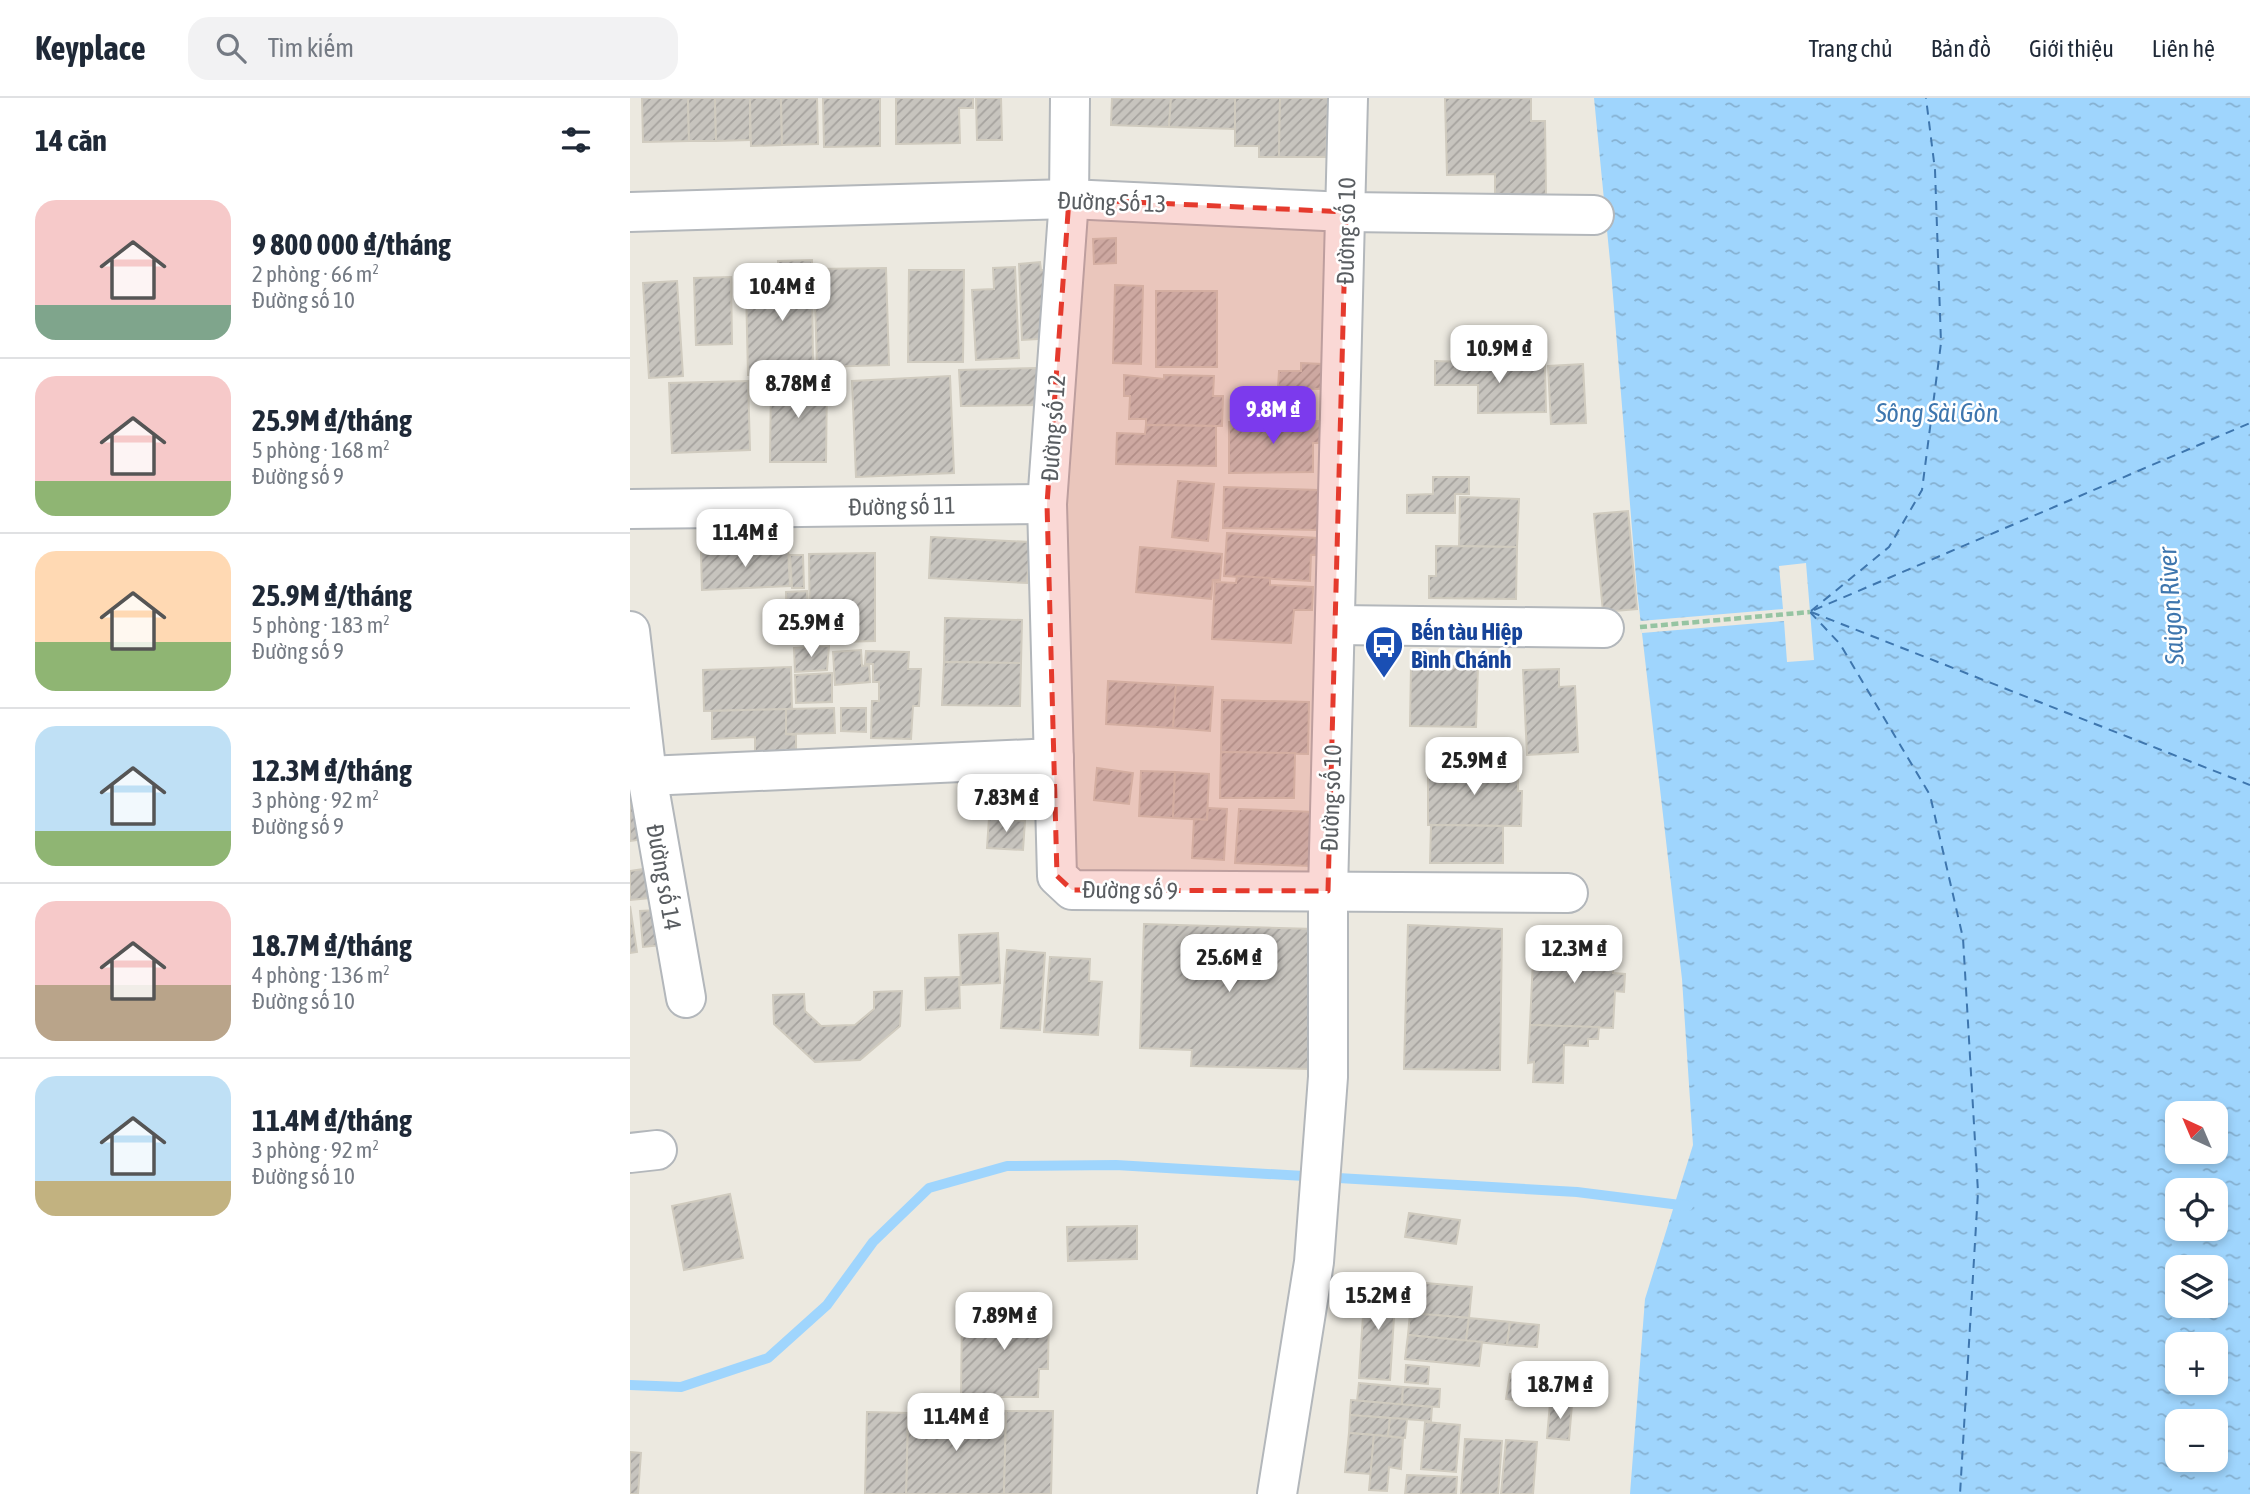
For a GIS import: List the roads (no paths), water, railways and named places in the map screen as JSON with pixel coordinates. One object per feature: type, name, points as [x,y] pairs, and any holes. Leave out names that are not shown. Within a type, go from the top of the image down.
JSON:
[{"type":"street","name":"Đường số 12","points":[[1054,758],[1047,504],[1069,199],[1070,98]]},
{"type":"street","name":"Đường số 10","points":[[1277,1494],[1314,1262],[1328,1077],[1328,891],[1348,98]]},
{"type":"street","name":"Đường Số 13","points":[[630,212],[1069,199],[1346,212],[1594,215]]},
{"type":"street","name":"Đường số 11","points":[[630,509],[1047,504]]},
{"type":"street","points":[[1336,625],[1604,628]]},
{"type":"street","name":"Đường số 14","points":[[630,631],[647,776],[686,998]]},
{"type":"street","points":[[647,776],[1054,758]]},
{"type":"street","name":"Đường số 9","points":[[1054,758],[1057,876],[1072,890],[1568,894]]},
{"type":"water","name":"Sông Sài Gòn","points":[[1594,98],[2250,98],[2250,1494],[1630,1494],[1645,1299],[1693,1145],[1682,979],[1637,590]]},
{"type":"waterway","points":[[630,1385],[681,1387],[768,1358],[827,1305],[873,1242],[929,1188],[1007,1166],[1116,1165],[1577,1192],[1688,1206]]},
{"type":"place","name":"Bến tàu Hiệp Bình Chánh","points":[[1384,679]]},
{"type":"water label","name":"Saigon River","points":[[2171,606]]}]
